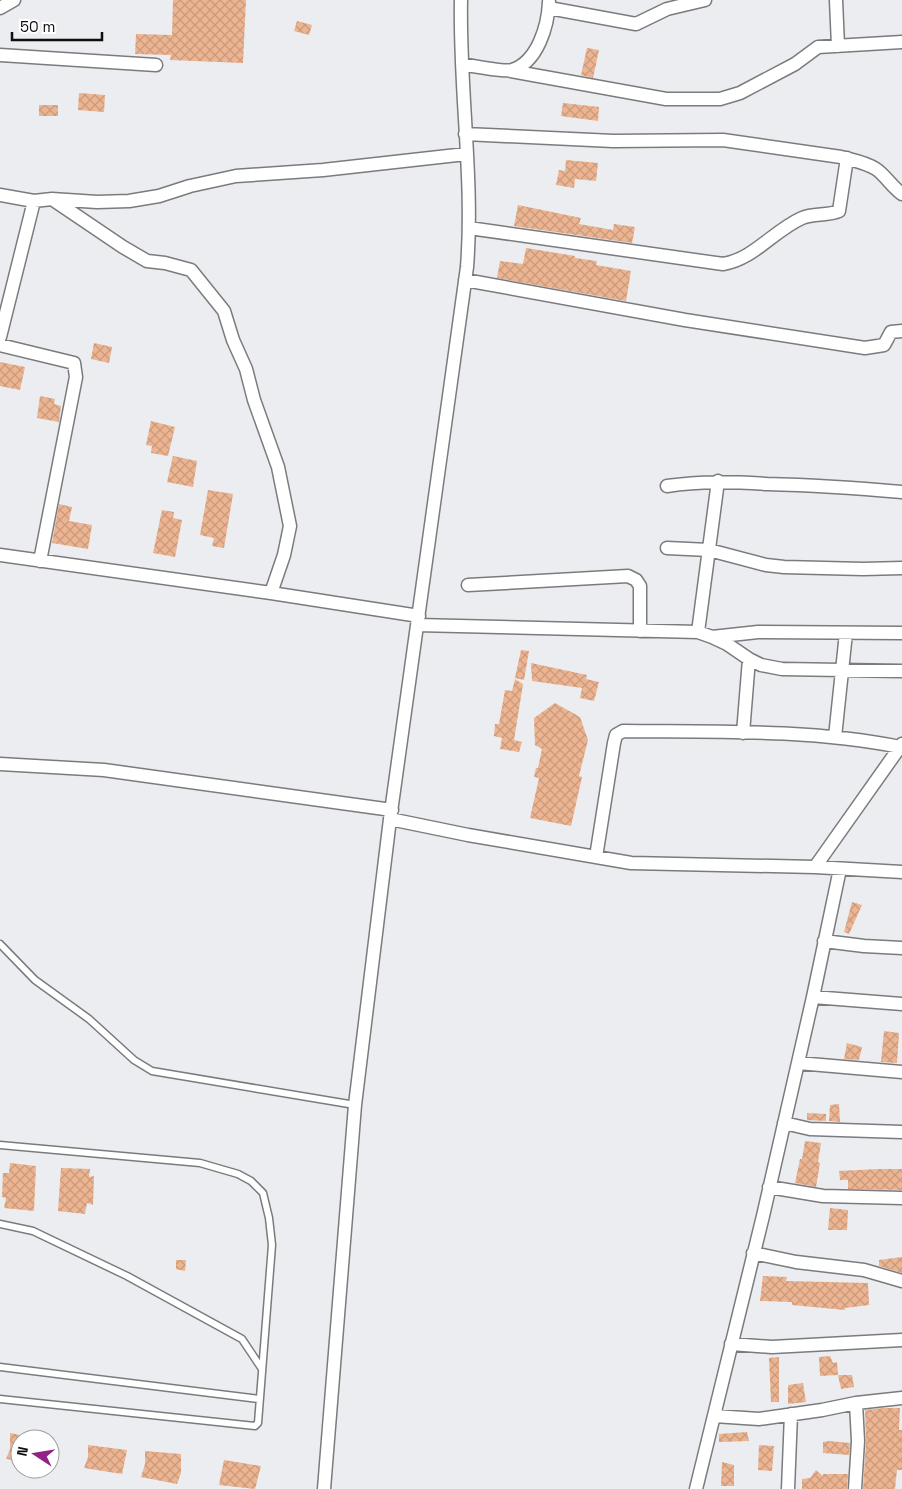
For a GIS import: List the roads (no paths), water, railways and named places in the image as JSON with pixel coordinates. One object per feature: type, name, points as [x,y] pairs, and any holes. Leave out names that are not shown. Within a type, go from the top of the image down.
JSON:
[{"type":"street","points":[[0,8],[14,0]]},
{"type":"street","points":[[324,1489],[355,1105],[391,815],[466,280],[469,228],[460,37],[461,0]]},
{"type":"street","points":[[511,71],[522,65],[535,51],[546,27],[553,4],[636,24],[667,10],[705,0]]},
{"type":"street","points":[[836,0],[838,46]]},
{"type":"street","points":[[462,64],[666,99],[720,99],[740,93],[795,64],[818,47],[902,42]]},
{"type":"street","points":[[0,55],[156,65]]},
{"type":"street","points":[[465,134],[613,140],[723,140],[847,158],[876,169],[893,188],[902,194]]},
{"type":"street","points":[[0,195],[34,201],[52,199],[97,202],[129,201],[159,196],[190,186],[236,176],[323,170],[466,154]]},
{"type":"street","points":[[469,228],[722,264],[733,263],[749,256],[781,230],[803,217],[839,211],[841,208],[847,158]]},
{"type":"street","points":[[52,199],[147,261],[165,262],[191,270],[224,311],[233,340],[246,369],[254,400],[278,467],[290,526],[284,555],[271,593]]},
{"type":"street","points":[[0,337],[34,201]]},
{"type":"street","points":[[466,280],[751,331],[865,348],[884,345],[891,332],[902,331]]},
{"type":"street","points":[[0,345],[74,363],[76,377],[40,561]]},
{"type":"street","points":[[698,632],[718,481]]},
{"type":"street","points":[[667,486],[690,482],[718,481],[836,486],[902,492]]},
{"type":"street","points":[[667,548],[709,550],[775,566],[863,569],[902,568]]},
{"type":"street","points":[[0,556],[271,593],[418,620],[698,632],[727,644],[749,660],[761,665],[782,669],[902,671]]},
{"type":"street","points":[[468,585],[628,576],[636,580],[640,586],[640,631]]},
{"type":"street","points":[[712,637],[758,632],[902,633]]},
{"type":"street","points":[[835,737],[846,633]]},
{"type":"street","points":[[744,733],[749,660]]},
{"type":"street","points":[[596,857],[616,736],[623,731],[793,734],[860,739],[901,745],[815,867]]},
{"type":"street","points":[[0,764],[104,770],[391,815],[468,835],[631,863],[815,867],[840,870],[902,872]]},
{"type":"street","points":[[696,1489],[798,1063],[840,870]]},
{"type":"street","points":[[824,940],[864,946],[902,948]]},
{"type":"street","points":[[813,997],[902,1004]]},
{"type":"street","points":[[798,1063],[902,1072]]},
{"type":"street","points":[[784,1123],[810,1128],[902,1132]]},
{"type":"street","points":[[769,1187],[823,1196],[902,1198]]},
{"type":"street","points":[[753,1253],[796,1262],[864,1270],[902,1281]]},
{"type":"street","points":[[731,1344],[772,1347],[902,1340]]},
{"type":"street","points":[[714,1416],[759,1419],[856,1403],[902,1398]]},
{"type":"street","points":[[855,1489],[858,1441],[856,1403]]},
{"type":"street","points":[[788,1489],[791,1414]]},
{"type":"lane","points":[[0,944],[34,980],[89,1019],[134,1060],[152,1071],[355,1105]]},
{"type":"lane","points":[[0,1145],[200,1163],[238,1174],[251,1181],[263,1194],[270,1218],[272,1245],[258,1423],[255,1426],[0,1399]]},
{"type":"lane","points":[[0,1224],[33,1231],[127,1276],[242,1339],[262,1369]]},
{"type":"lane","points":[[0,1367],[259,1399]]}]
